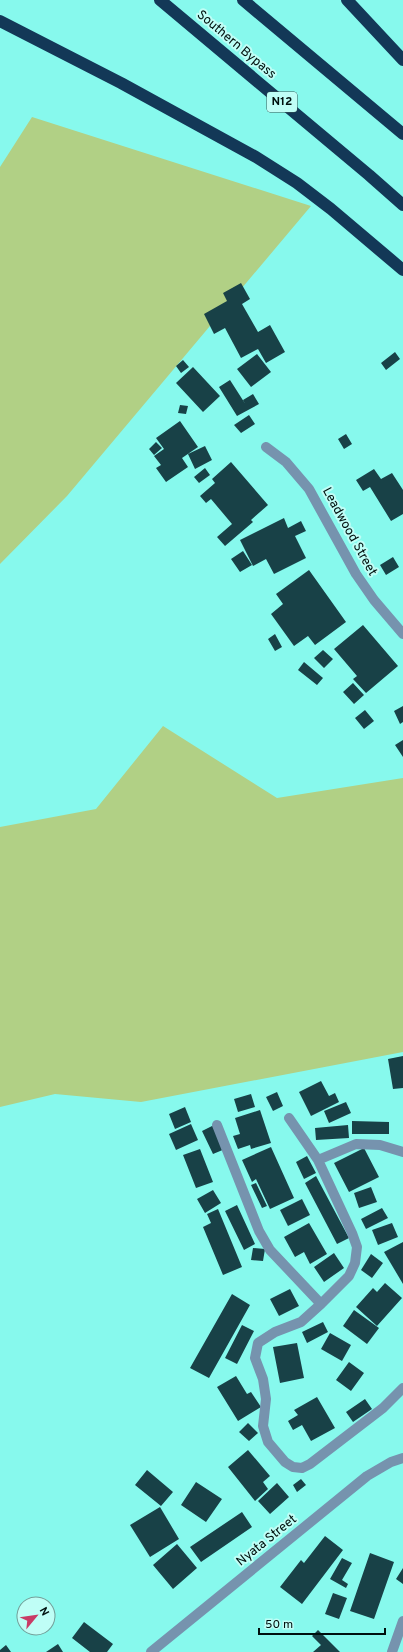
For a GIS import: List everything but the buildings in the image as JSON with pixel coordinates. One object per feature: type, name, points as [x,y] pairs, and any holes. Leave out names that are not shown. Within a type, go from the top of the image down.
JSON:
[{"type":"highway","name":"Southern Bypass","points":[[160,0],[403,205]]},
{"type":"highway","points":[[243,0],[403,134]]},
{"type":"highway","points":[[348,0],[403,60]]},
{"type":"highway","points":[[0,21],[121,83],[256,157],[331,209],[403,270]]},
{"type":"street","name":"Leadwood Street","points":[[266,448],[286,462],[309,489],[356,574],[374,600],[403,634]]},
{"type":"street","points":[[288,1118],[318,1160],[357,1247],[355,1264],[349,1276],[321,1304],[301,1322],[275,1332],[258,1343],[255,1358],[263,1379],[266,1399],[263,1426],[268,1442],[285,1462],[293,1467],[302,1468],[310,1464],[383,1408],[403,1388]]},
{"type":"street","points":[[218,1125],[259,1231],[270,1250],[321,1304]]},
{"type":"street","points":[[318,1160],[356,1144],[380,1145],[403,1152]]},
{"type":"street","name":"Nyata Street","points":[[151,1652],[367,1476],[385,1465],[403,1458]]},
{"type":"street","points":[[392,1652],[403,1621]]},
{"type":"green space","points":[[32,117],[311,206],[67,496],[0,564],[0,167]]},
{"type":"green space","points":[[163,726],[277,798],[403,778],[403,1052],[141,1102],[55,1094],[0,1107],[0,827],[96,809]]}]
